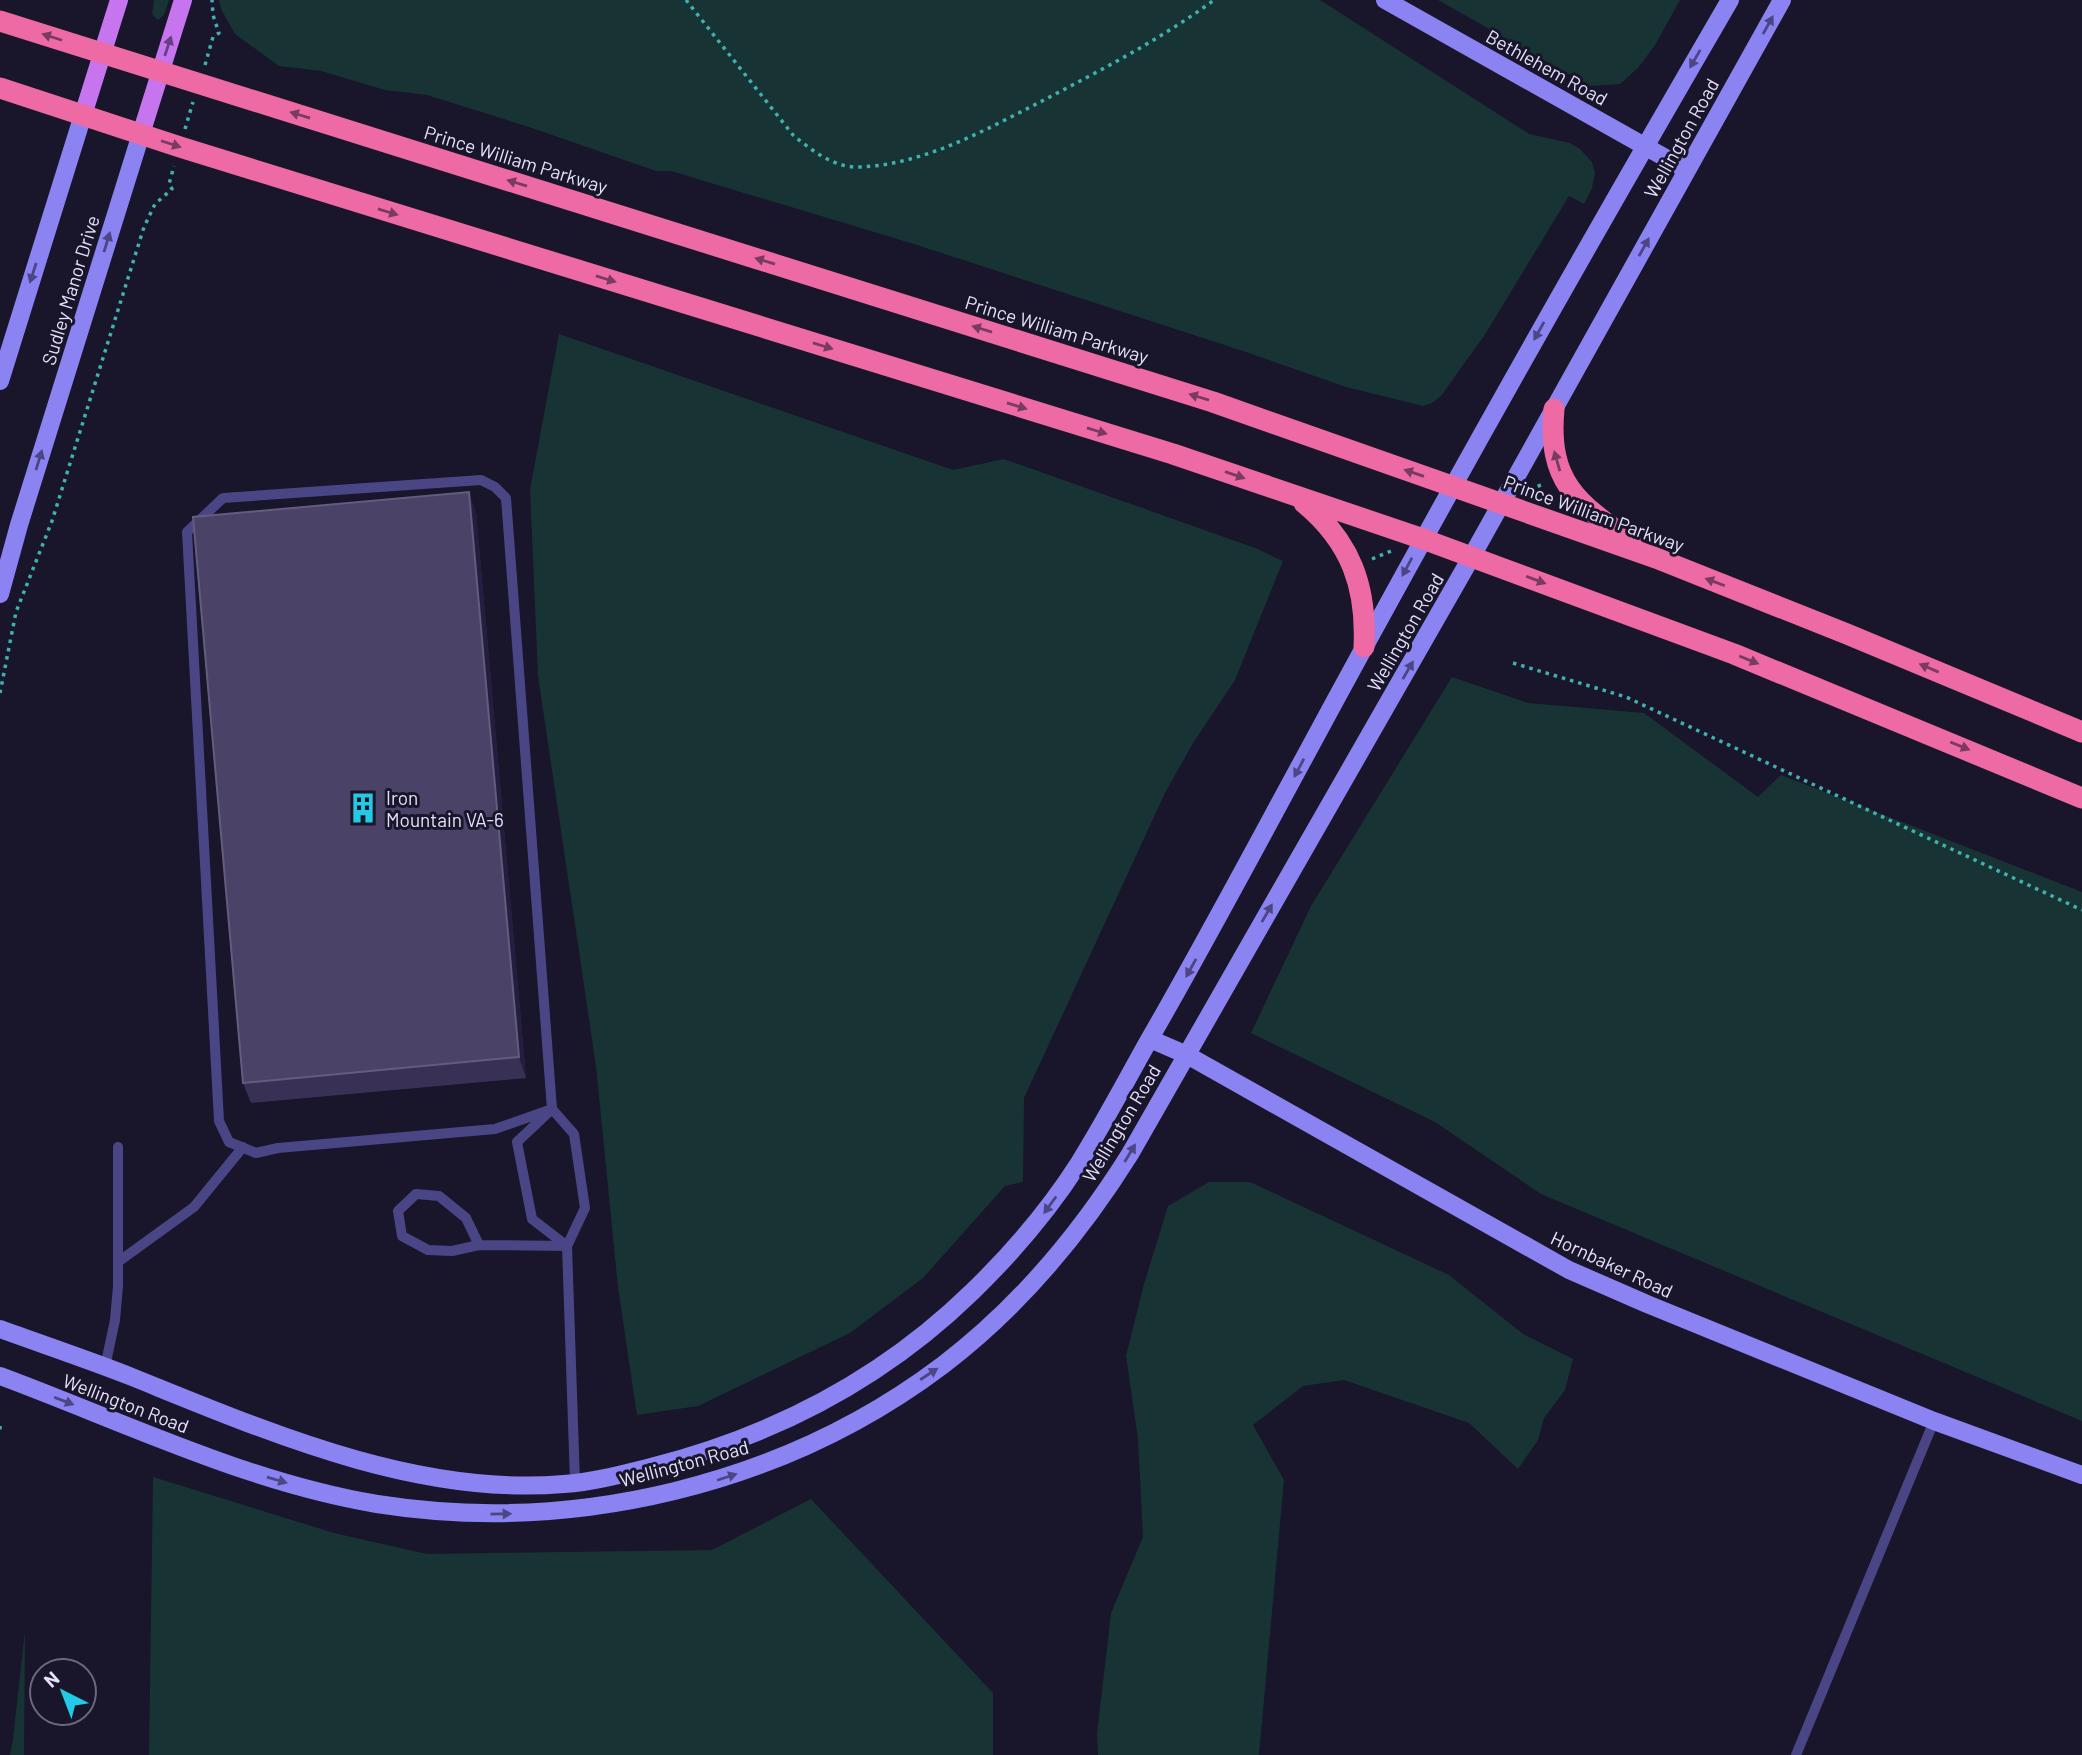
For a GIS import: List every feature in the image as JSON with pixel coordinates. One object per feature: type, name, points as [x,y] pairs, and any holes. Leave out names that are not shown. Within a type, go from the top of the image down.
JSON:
[{"type":"highway","name":"Prince William Parkway","points":[[0,21],[1213,402],[1656,558],[2082,732]]},
{"type":"highway","points":[[0,88],[180,147],[1135,442],[1294,495],[1472,556],[1734,654],[2082,798]]},
{"type":"highway","points":[[1554,409],[1552,436],[1555,457],[1574,496],[1595,515],[1656,558]]},
{"type":"highway","points":[[1294,495],[1324,520],[1341,542],[1353,566],[1362,593],[1364,647]]},
{"type":"main road","name":"Sudley Manor Drive","points":[[0,381],[119,0]]},
{"type":"main road","name":"Sudley Manor Drive","points":[[0,594],[19,525],[183,0]]},
{"type":"main road","name":"Bethlehem Road","points":[[1385,0],[1687,170]]},
{"type":"main road","name":"Wellington Road","points":[[0,1329],[105,1367],[237,1420],[378,1465],[438,1479],[497,1485],[575,1482],[629,1473],[739,1441],[835,1396],[924,1335],[1016,1247],[1048,1208],[1081,1160],[1191,967],[1452,486],[1730,0]]},
{"type":"main road","name":"Wellington Road","points":[[0,1376],[243,1471],[309,1489],[442,1513],[507,1514],[597,1506],[683,1489],[728,1476],[828,1436],[877,1408],[942,1365],[983,1332],[1016,1300],[1085,1222],[1130,1154],[1502,504],[1782,0]]},
{"type":"main road","name":"Hornbaker Road","points":[[1150,1039],[1187,1055],[1569,1270],[1934,1421],[2082,1475]]},
{"type":"lane","points":[[552,1109],[495,1129],[278,1148],[256,1153],[229,1142],[219,1121],[187,532],[223,498],[481,480],[495,487],[506,498],[552,1109],[574,1134],[585,1208],[568,1246],[575,1482]]},
{"type":"lane","points":[[552,1109],[517,1142],[532,1219],[568,1246]]},
{"type":"lane","points":[[105,1367],[115,1320],[118,1147]]},
{"type":"lane","points":[[118,1262],[194,1207],[243,1147]]},
{"type":"lane","points":[[479,1245],[466,1218],[439,1196],[416,1194],[398,1211],[402,1236],[428,1251],[452,1251],[479,1245],[568,1246]]},
{"type":"lane","points":[[1796,1755],[1934,1421]]},
{"type":"path","points":[[0,693],[16,612],[52,521],[144,227],[155,204],[172,189],[169,184],[199,83],[213,37],[219,33],[213,15],[212,0]]},
{"type":"path","points":[[686,0],[793,135],[831,160],[857,167],[913,158],[971,135],[1129,55],[1171,31],[1214,0]]},
{"type":"path","points":[[1525,492],[1551,481]]},
{"type":"path","points":[[1368,561],[1396,549]]},
{"type":"path","points":[[1513,663],[1626,697],[2082,910]]},
{"type":"green space","points":[[154,0],[169,0],[164,15],[158,20],[152,14]]},
{"type":"green space","points":[[219,0],[1320,0],[1529,134],[1570,143],[1580,149],[1592,162],[1595,173],[1592,188],[1584,204],[1569,196],[1486,333],[1441,396],[1423,406],[1346,387],[914,244],[671,171],[656,171],[427,95],[385,90],[321,71],[279,66],[235,34]]},
{"type":"green space","points":[[1438,0],[1680,0],[1655,45],[1638,68],[1620,84],[1590,86]]},
{"type":"green space","points":[[559,334],[953,470],[1004,459],[1255,548],[1283,561],[1235,680],[1193,743],[1165,793],[1024,1098],[1023,1182],[1005,1186],[923,1278],[850,1333],[698,1406],[637,1415],[618,1287],[596,1066],[538,676],[530,489]]},
{"type":"green space","points":[[1452,677],[1528,703],[1644,713],[1758,797],[1781,775],[2082,892],[2082,1421],[1541,1194],[1435,1122],[1251,1033],[1311,906]]},
{"type":"green space","points":[[1209,1182],[1250,1182],[1449,1275],[1523,1334],[1573,1359],[1565,1390],[1544,1418],[1538,1440],[1518,1469],[1469,1423],[1344,1380],[1303,1386],[1253,1425],[1284,1480],[1259,1755],[1098,1755],[1097,1734],[1111,1613],[1143,1537],[1138,1439],[1126,1356],[1168,1206]]},
{"type":"green space","points":[[153,1477],[334,1533],[427,1554],[712,1550],[811,1499],[993,1693],[993,1755],[149,1755]]},
{"type":"green space","points":[[25,1631],[24,1755],[10,1755],[13,1739]]},
{"type":"building","name":"Iron Mountain VA-6","points":[[469,492],[519,1057],[243,1083],[193,517]]},
{"type":"place","name":"Iron Mountain VA-6","points":[[363,808]]}]
